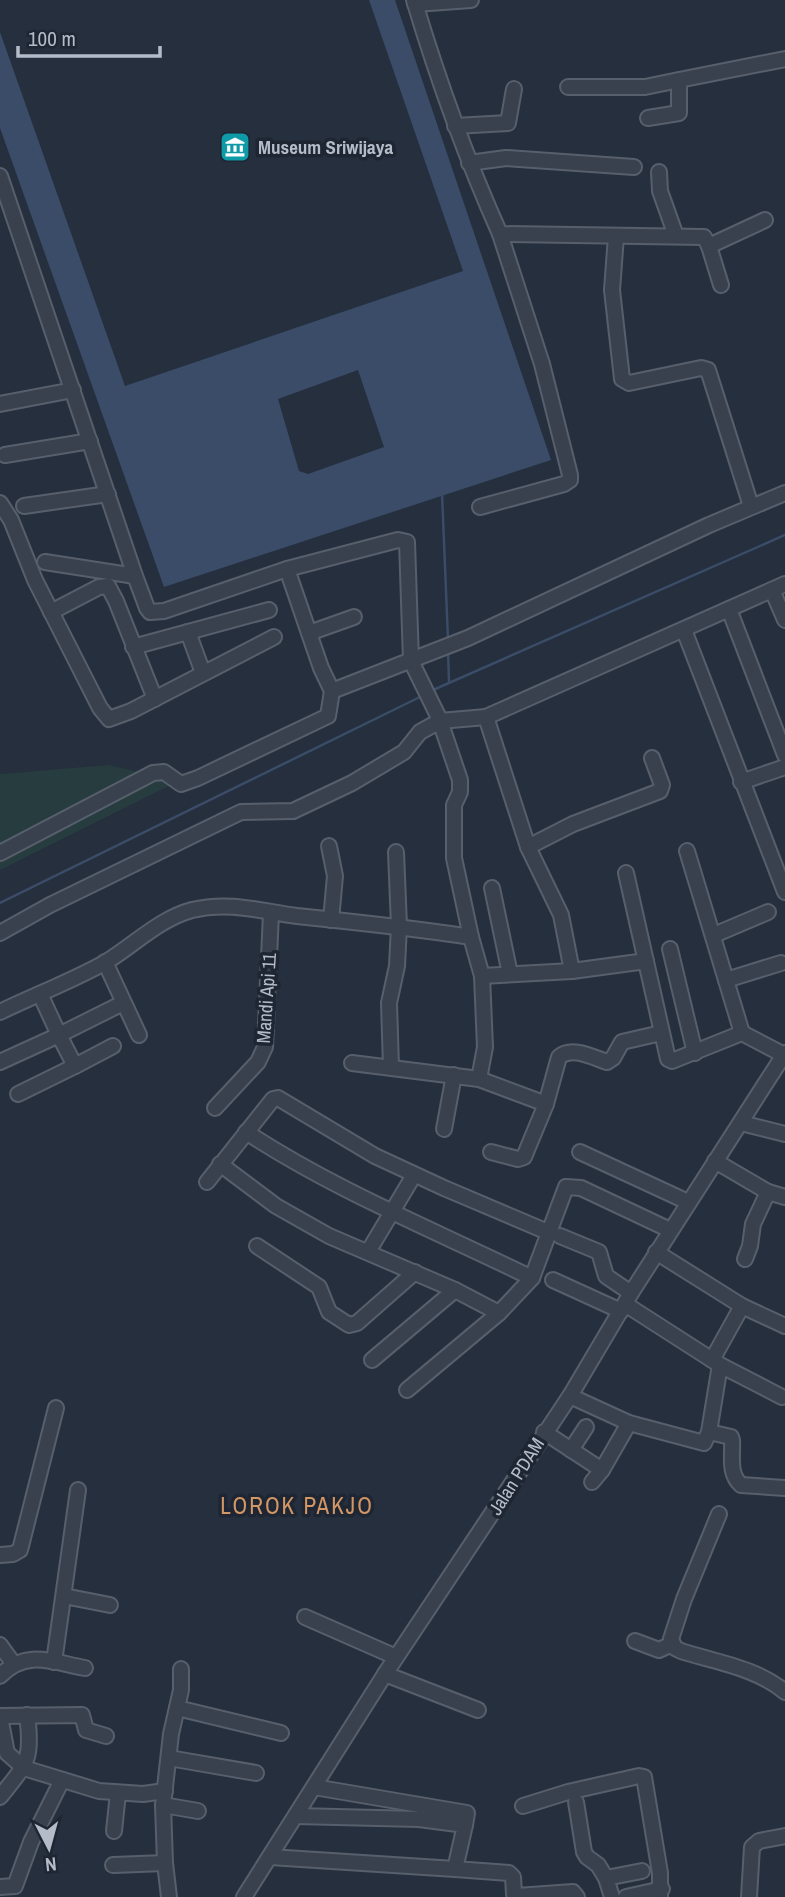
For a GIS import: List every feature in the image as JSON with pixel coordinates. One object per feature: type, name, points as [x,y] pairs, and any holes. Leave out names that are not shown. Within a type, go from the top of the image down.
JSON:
[{"type":"street","points":[[471,0],[415,2],[468,163],[500,234],[542,364],[570,475],[570,480],[564,484],[480,507]]},
{"type":"street","points":[[568,87],[645,87],[785,59]]},
{"type":"street","points":[[648,118],[678,113],[679,80]]},
{"type":"street","points":[[455,126],[508,123],[514,89]]},
{"type":"street","points":[[468,163],[506,158],[634,167]]},
{"type":"street","points":[[659,172],[660,191],[676,236]]},
{"type":"street","points":[[0,176],[135,576],[150,612],[157,613],[287,569],[398,540],[407,542],[414,665],[440,720],[460,780],[460,792],[454,805],[454,858],[482,976],[485,1047],[479,1079]]},
{"type":"street","points":[[709,246],[765,220]]},
{"type":"street","points":[[500,234],[704,237],[720,285]]},
{"type":"street","points":[[617,236],[611,290],[622,379],[629,383],[701,368],[708,370],[751,506]]},
{"type":"street","points":[[0,404],[73,390]]},
{"type":"street","points":[[5,455],[90,441]]},
{"type":"street","points":[[332,691],[414,665],[430,654],[751,506],[785,493]]},
{"type":"street","points":[[24,506],[108,494]]},
{"type":"street","points":[[0,503],[11,520],[35,580],[108,719],[131,712],[274,637]]},
{"type":"street","points":[[45,562],[135,576]]},
{"type":"street","points":[[0,853],[153,773],[164,772],[178,784],[185,783],[328,716],[332,691],[287,569]]},
{"type":"street","points":[[51,612],[99,587],[108,586],[155,699]]},
{"type":"street","points":[[0,933],[50,905],[241,812],[293,811],[340,789],[404,752],[420,732],[440,720],[486,717],[779,587],[785,620]]},
{"type":"street","points":[[729,609],[785,755]]},
{"type":"street","points":[[133,647],[269,610]]},
{"type":"street","points":[[309,634],[354,617]]},
{"type":"street","points":[[684,630],[785,892]]},
{"type":"street","points":[[188,632],[203,673]]},
{"type":"street","points":[[486,717],[528,847],[561,915],[572,971]]},
{"type":"street","points":[[528,847],[573,824],[660,791],[662,785],[652,758]]},
{"type":"street","points":[[741,782],[785,767]]},
{"type":"street","points":[[329,846],[335,876],[331,920]]},
{"type":"street","points":[[687,851],[742,1033],[785,1054]]},
{"type":"street","points":[[391,1067],[389,1003],[397,966],[399,926],[396,852]]},
{"type":"street","points":[[626,873],[669,1061],[742,1033]]},
{"type":"street","points":[[492,888],[510,974]]},
{"type":"street","points":[[0,1012],[105,962],[170,919],[189,911],[230,905],[271,913],[399,926],[471,937]]},
{"type":"street","points":[[714,935],[768,912]]},
{"type":"street","name":"Mandi Api 11","points":[[215,1108],[258,1062],[265,1047],[271,913]]},
{"type":"street","points":[[670,949],[695,1053]]},
{"type":"street","points":[[482,976],[572,971],[646,961]]},
{"type":"street","points":[[105,962],[139,1035]]},
{"type":"street","points":[[726,980],[781,963]]},
{"type":"street","points":[[40,993],[75,1066]]},
{"type":"street","points":[[0,1062],[117,1006]]},
{"type":"street","points":[[491,1152],[518,1160],[524,1157],[547,1104],[562,1054],[573,1052],[607,1062],[622,1042],[661,1033]]},
{"type":"street","points":[[18,1094],[113,1046]]},
{"type":"street","name":"Jalan PDAM","points":[[244,1897],[396,1657],[570,1396],[656,1252],[785,1054]]},
{"type":"street","points":[[352,1063],[479,1079],[547,1104]]},
{"type":"street","points":[[444,1129],[454,1075]]},
{"type":"street","points":[[207,1182],[273,1099],[278,1098],[375,1156],[414,1175],[598,1252],[606,1276],[626,1302]]},
{"type":"street","points":[[741,1122],[785,1134]]},
{"type":"street","points":[[246,1132],[290,1161],[349,1193],[532,1278]]},
{"type":"street","points":[[580,1152],[688,1202]]},
{"type":"street","points":[[715,1161],[768,1192],[785,1197]]},
{"type":"street","points":[[220,1164],[276,1206],[328,1236],[455,1290],[499,1313]]},
{"type":"street","points":[[368,1252],[414,1175]]},
{"type":"street","points":[[407,1390],[499,1313],[532,1278],[555,1235],[566,1187],[581,1188],[670,1230]]},
{"type":"street","points":[[745,1259],[753,1224],[768,1192]]},
{"type":"street","points":[[257,1246],[319,1287],[329,1312],[349,1325],[358,1322],[415,1272]]},
{"type":"street","points":[[656,1252],[742,1306],[785,1326]]},
{"type":"street","points":[[553,1280],[626,1302],[716,1362],[782,1397]]},
{"type":"street","points":[[372,1360],[455,1290]]},
{"type":"street","points":[[570,1396],[629,1423],[704,1443],[709,1432],[716,1362],[742,1306]]},
{"type":"street","points":[[0,1555],[13,1555],[20,1550],[55,1408]]},
{"type":"street","points":[[592,1482],[629,1423]]},
{"type":"street","points":[[571,1450],[586,1427]]},
{"type":"street","points":[[544,1432],[602,1470]]},
{"type":"street","points":[[709,1432],[731,1437],[732,1465],[738,1483],[785,1488]]},
{"type":"street","points":[[54,1662],[78,1490]]},
{"type":"street","points":[[719,1514],[684,1599],[671,1639],[672,1644],[681,1651],[753,1673],[775,1683],[785,1692]]},
{"type":"street","points":[[64,1596],[110,1605]]},
{"type":"street","points":[[305,1617],[396,1657]]},
{"type":"street","points":[[635,1641],[659,1650],[672,1644]]},
{"type":"street","points":[[0,1645],[13,1663]]},
{"type":"street","points":[[0,1676],[13,1663],[36,1658],[85,1668]]},
{"type":"street","points":[[169,1897],[164,1863],[164,1798],[171,1734],[181,1690],[181,1668]]},
{"type":"street","points":[[385,1674],[478,1710]]},
{"type":"street","points":[[177,1708],[281,1733]]},
{"type":"street","points":[[0,1797],[24,1768],[31,1744],[27,1715]]},
{"type":"street","points":[[106,1737],[86,1730],[82,1715],[27,1715],[1,1729],[7,1754],[24,1768],[99,1791],[164,1798],[198,1811]]},
{"type":"street","points":[[169,1758],[256,1773]]},
{"type":"street","points":[[523,1806],[568,1792],[643,1777],[661,1893],[626,1897]]},
{"type":"street","points":[[0,1887],[15,1886],[32,1842],[62,1780]]},
{"type":"street","points":[[314,1787],[467,1812],[455,1868]]},
{"type":"street","points":[[114,1831],[118,1793]]},
{"type":"street","points":[[576,1802],[584,1852],[606,1878],[612,1897]]},
{"type":"street","points":[[296,1816],[419,1819],[465,1825]]},
{"type":"street","points":[[749,1897],[752,1847],[759,1841],[785,1836]]},
{"type":"street","points":[[270,1857],[509,1873],[513,1877],[514,1894],[517,1896],[573,1892],[577,1897]]},
{"type":"street","points":[[113,1866],[164,1863]]},
{"type":"street","points":[[606,1878],[642,1871]]},
{"type":"green space","points":[[108,765],[179,781],[0,870],[0,774]]},
{"type":"water","points":[[369,0],[395,0],[551,460],[164,587],[0,128],[0,32],[125,386],[463,271]],"holes":[[[358,370],[384,447],[308,474],[299,471],[278,399]]]},
{"type":"waterway","points":[[442,493],[448,640]]},
{"type":"waterway","points":[[433,690],[785,535]]},
{"type":"waterway","points":[[448,651],[449,682]]},
{"type":"waterway","points":[[0,903],[424,695]]},
{"type":"place","name":"Museum Sriwijaya","points":[[235,147]]},
{"type":"district","name":"LOROK PAKJO","points":[[297,1505]]}]
